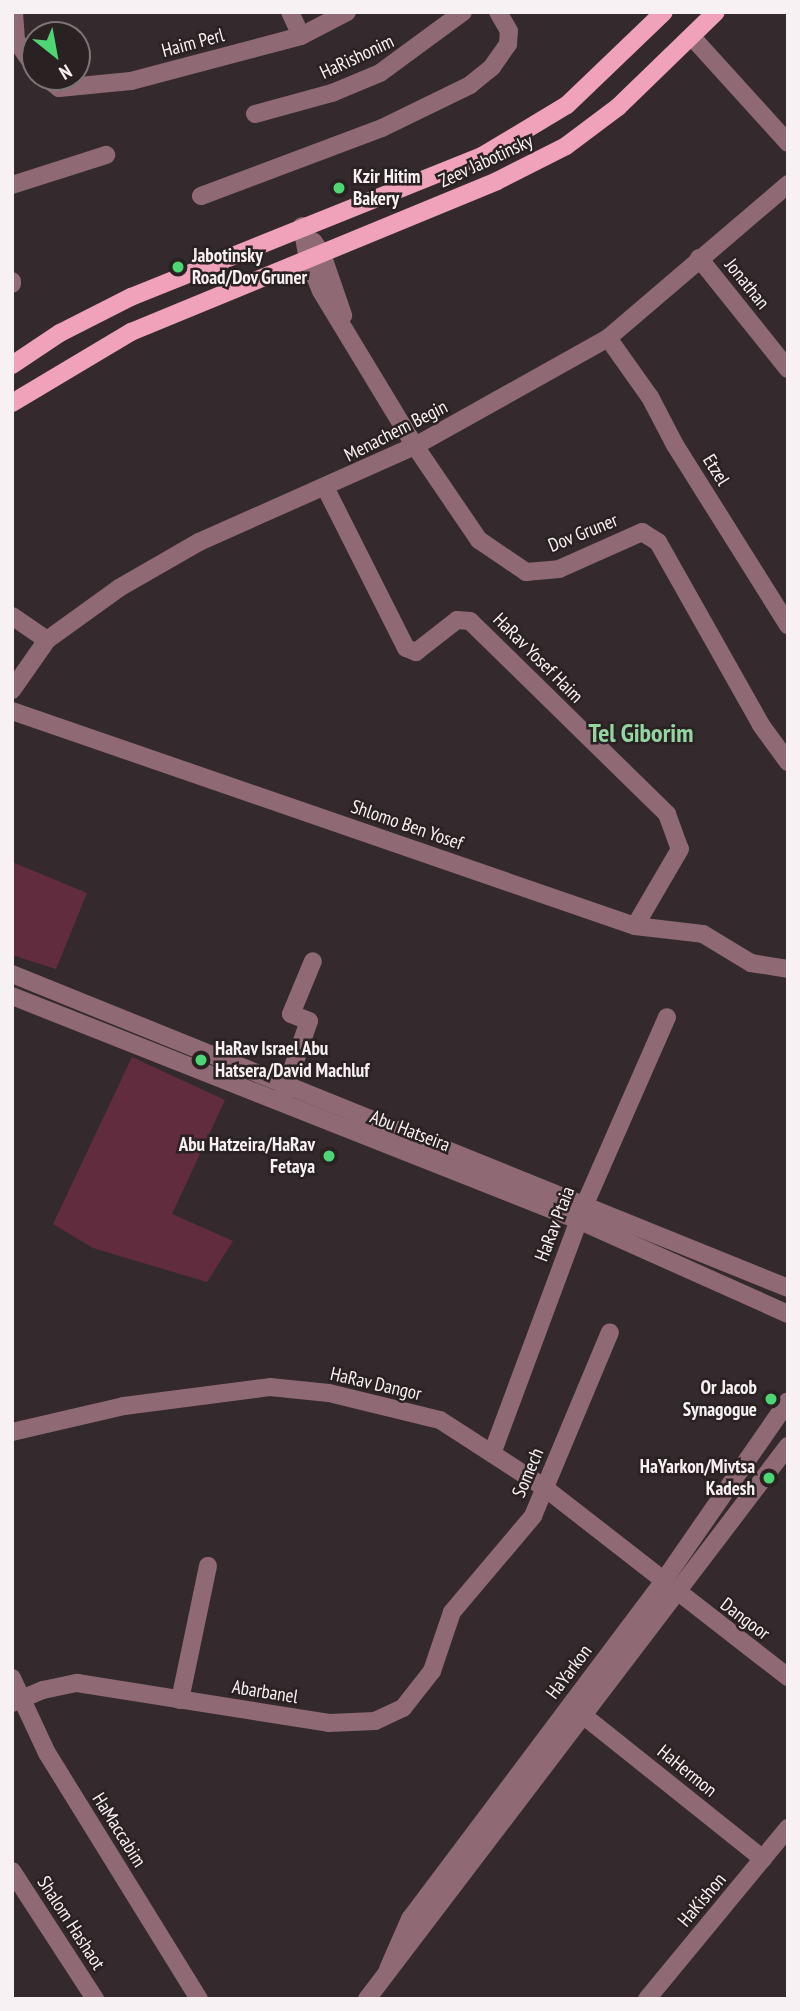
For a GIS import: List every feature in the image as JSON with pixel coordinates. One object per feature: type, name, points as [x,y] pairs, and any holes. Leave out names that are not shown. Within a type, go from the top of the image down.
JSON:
[{"type":"main road","name":"Zeev Jabotinsky","points":[[12,365],[60,333],[131,297],[302,226],[482,156],[567,105],[664,12]]},
{"type":"main road","name":"Zeev Jabotinsky","points":[[12,403],[131,332],[497,181],[566,146],[618,107],[716,12]]},
{"type":"street","points":[[13,12],[14,41]]},
{"type":"street","points":[[290,12],[301,36]]},
{"type":"street","name":"Haim Perl","points":[[91,85],[131,81],[301,36],[347,12]]},
{"type":"street","name":"HaRishonim","points":[[255,114],[331,93],[380,73],[463,12]]},
{"type":"street","points":[[201,196],[382,128],[470,85],[492,67],[508,44],[509,31],[498,12]]},
{"type":"street","points":[[692,37],[788,143]]},
{"type":"street","points":[[12,185],[106,155]]},
{"type":"street","name":"Menachem Begin","points":[[12,690],[47,640],[119,588],[199,542],[326,489],[415,446],[608,338],[788,184]]},
{"type":"street","name":"Dov Gruner","points":[[302,226],[347,332],[415,446],[479,540],[526,572],[559,569],[642,532],[659,542],[761,725],[788,762]]},
{"type":"street","name":"Jonathan","points":[[699,258],[788,369]]},
{"type":"street","name":"Etzel","points":[[608,338],[650,397],[675,445],[788,625]]},
{"type":"street","name":"HaRav Yosef Haim","points":[[326,489],[406,648],[416,652],[457,620],[470,621],[667,814],[680,849],[635,926]]},
{"type":"street","points":[[12,616],[47,640]]},
{"type":"street","name":"Shlomo Ben Yosef","points":[[12,711],[635,926],[703,934],[751,963],[788,969]]},
{"type":"street","points":[[281,1103],[309,1021],[291,1014],[313,961]]},
{"type":"street","name":"Abu Hatseira","points":[[12,974],[287,1084],[582,1212],[788,1314]]},
{"type":"street","name":"Abu Hatseira","points":[[12,996],[281,1103],[788,1288]]},
{"type":"street","name":"HaRav Ptaia","points":[[493,1451],[582,1212],[667,1017]]},
{"type":"street","name":"Somech","points":[[452,1612],[533,1516],[610,1332]]},
{"type":"street","name":"HaRav Dangor","points":[[12,1433],[124,1406],[270,1387],[329,1393],[440,1420],[493,1451],[545,1488],[677,1595]]},
{"type":"street","name":"HaYarkon","points":[[388,1969],[410,1919],[662,1583],[788,1401]]},
{"type":"street","name":"HaYarkon","points":[[367,1999],[788,1446]]},
{"type":"street","points":[[180,1700],[208,1566]]},
{"type":"street","name":"Dangoor","points":[[677,1595],[788,1677]]},
{"type":"street","name":"Abarbanel","points":[[16,1702],[77,1683],[330,1723],[374,1721],[403,1708],[423,1686],[452,1612]]},
{"type":"street","name":"HaMaccabim","points":[[12,1678],[16,1702],[199,1999]]},
{"type":"street","name":"HaHermon","points":[[584,1716],[763,1859]]},
{"type":"street","name":"HaKishon","points":[[647,1999],[788,1828]]},
{"type":"street","name":"Shalom Hashaot","points":[[12,1871],[95,1999]]},
{"type":"shaded area","points":[[12,862],[87,893],[56,969],[12,955]]},
{"type":"shaded area","points":[[132,1057],[225,1100],[172,1214],[233,1241],[207,1282],[93,1248],[53,1224]]},
{"type":"place","name":"Kzir Hitim Bakery","points":[[339,188]]},
{"type":"place","name":"Jabotinsky Road/Dov Gruner","points":[[178,267]]},
{"type":"place","name":"HaRav Israel Abu Hatsera/David Machluf","points":[[201,1060]]},
{"type":"place","name":"Abu Hatzeira/HaRav Fetaya","points":[[329,1156]]},
{"type":"place","name":"Or Jacob Synagogue","points":[[771,1399]]},
{"type":"place","name":"HaYarkon/Mivtsa Kadesh","points":[[769,1478]]},
{"type":"district","name":"Tel Giborim","points":[[641,733]]}]
